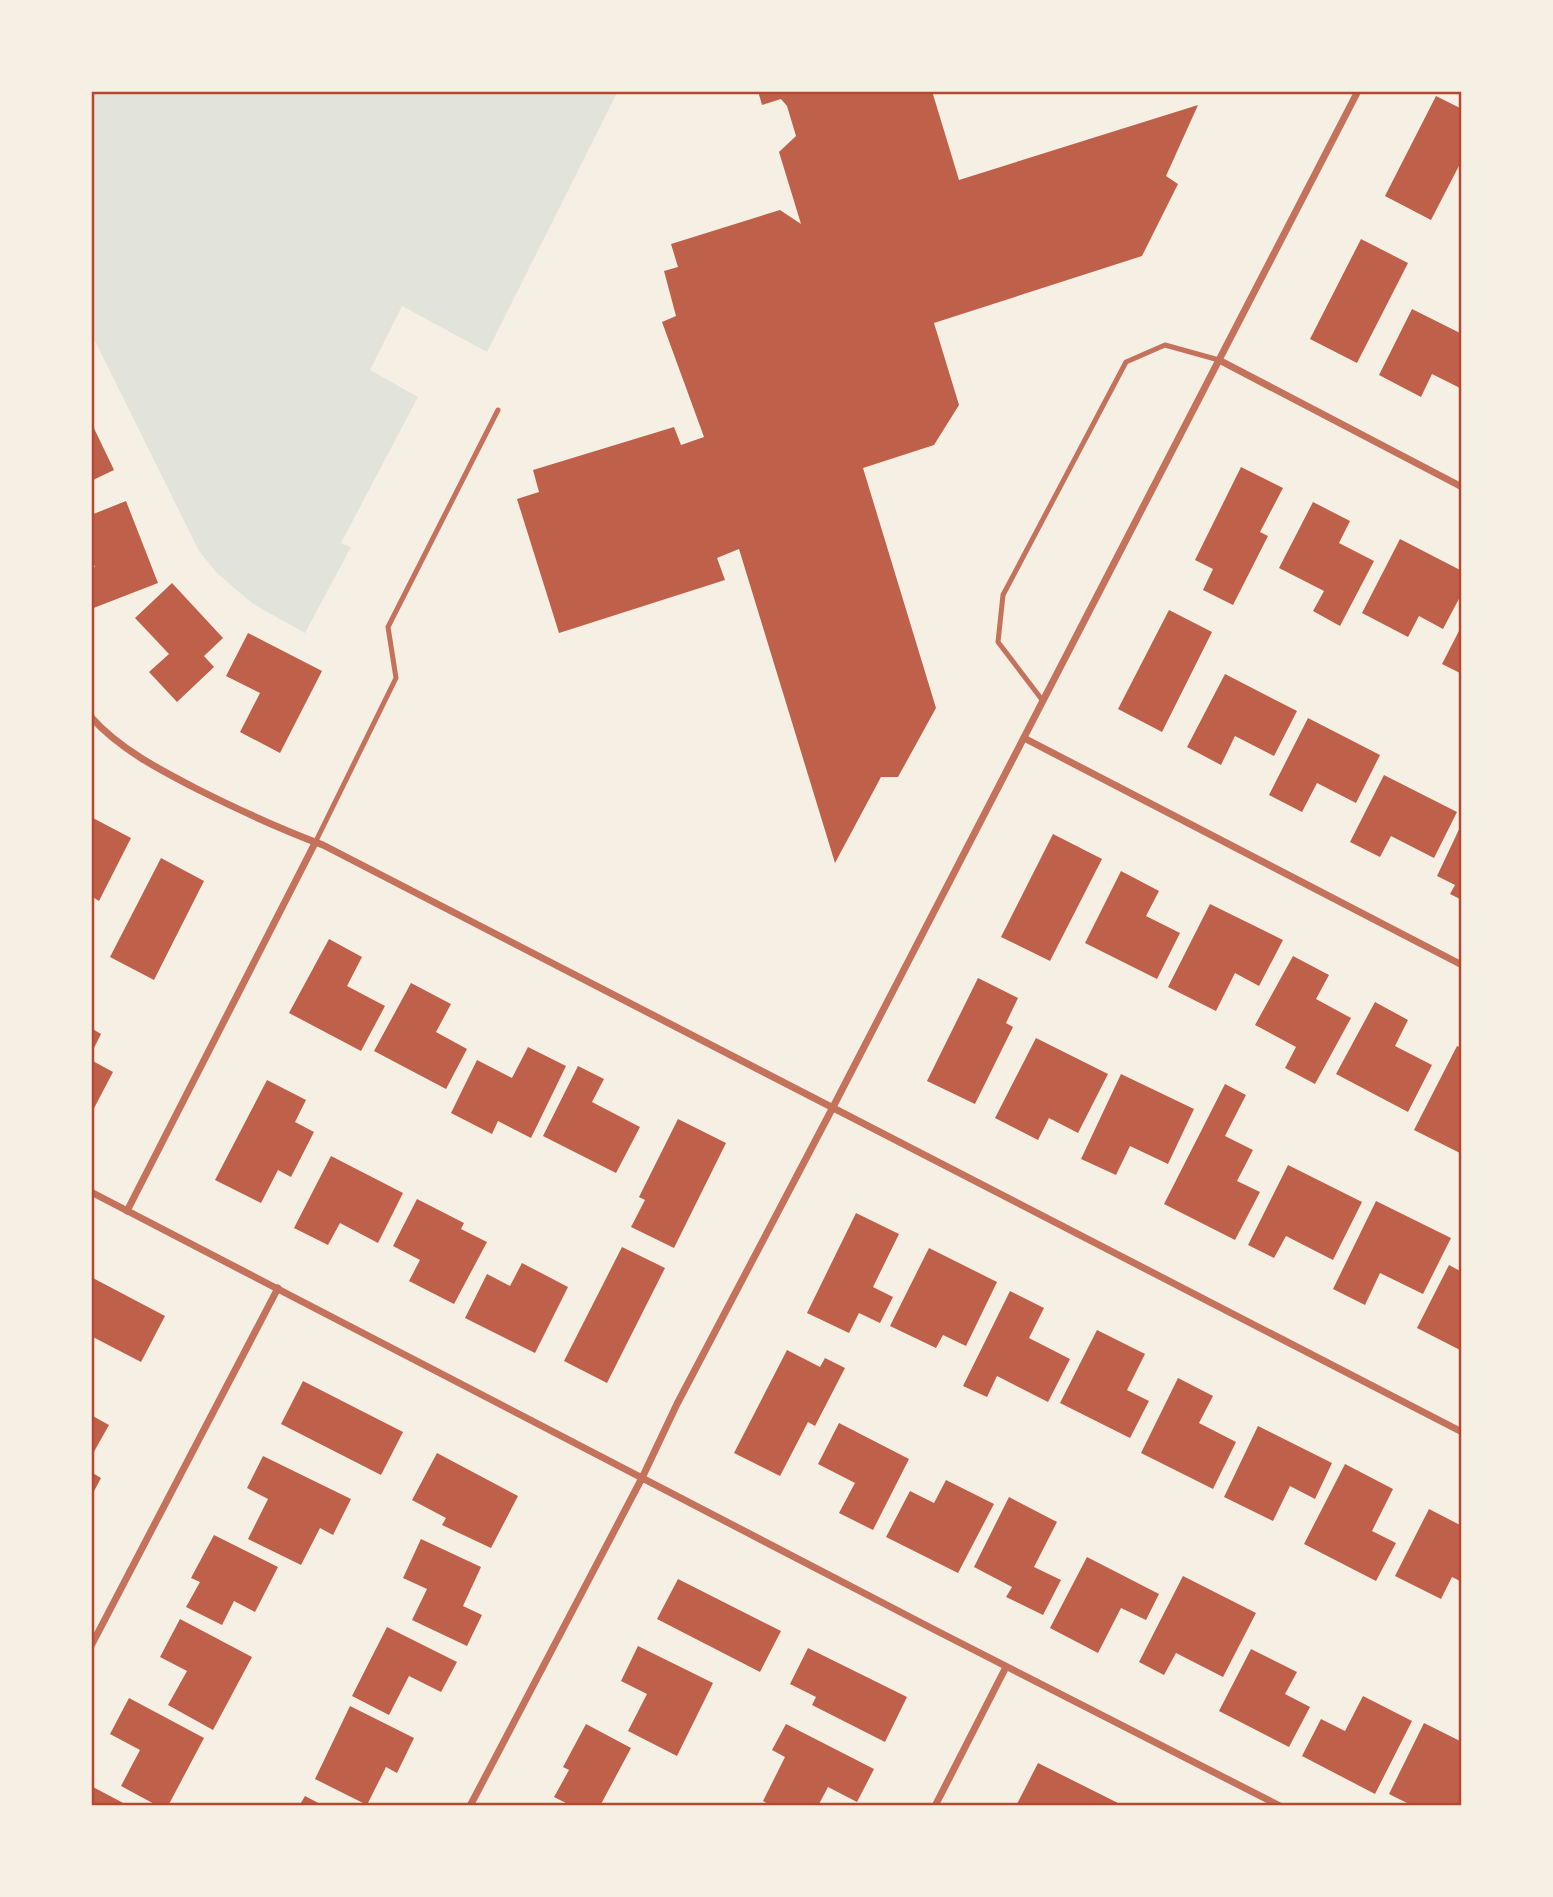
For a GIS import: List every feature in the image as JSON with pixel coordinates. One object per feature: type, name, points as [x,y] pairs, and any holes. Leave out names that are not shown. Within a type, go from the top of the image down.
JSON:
[{"type":"street","points":[[470,1806],[1358,91]]},
{"type":"street","points":[[1219,360],[1462,487]]},
{"type":"street","points":[[91,717],[134,753],[170,775],[255,819],[315,843],[1462,1432]]},
{"type":"street","points":[[1024,738],[1462,965]]},
{"type":"street","points":[[127,1211],[315,843]]},
{"type":"street","points":[[91,1192],[1006,1667],[1280,1806]]},
{"type":"street","points":[[91,1646],[278,1288]]},
{"type":"street","points":[[935,1806],[1006,1667]]},
{"type":"lane","points":[[1043,701],[998,642],[1003,595],[1126,362],[1165,345],[1219,360]]},
{"type":"lane","points":[[315,843],[396,678],[388,627],[498,410]]},
{"type":"shaded area","points":[[91,91],[618,91],[487,352],[402,306],[370,370],[418,397],[341,543],[351,547],[305,633],[253,604],[217,573],[199,551],[91,333]]},
{"type":"building","points":[[758,91],[932,91],[959,180],[1198,105],[1166,176],[1178,184],[1142,256],[934,323],[959,405],[934,445],[863,468],[936,708],[898,777],[881,777],[835,863],[739,549],[717,558],[725,580],[559,633],[517,499],[539,492],[533,470],[674,427],[681,445],[704,437],[662,322],[676,316],[664,271],[678,267],[671,244],[780,210],[801,224],[779,152],[796,136],[787,106],[781,99],[762,105]]},
{"type":"building","points":[[1436,96],[1462,109],[1462,160],[1431,220],[1385,196]]},
{"type":"building","points":[[1361,239],[1408,263],[1357,363],[1310,339]]},
{"type":"building","points":[[1412,309],[1462,334],[1462,389],[1432,374],[1421,397],[1379,375]]},
{"type":"building","points":[[91,422],[114,470],[91,481]]},
{"type":"building","points":[[1241,467],[1283,488],[1260,532],[1268,536],[1233,605],[1203,590],[1213,569],[1195,560]]},
{"type":"building","points":[[126,501],[158,583],[91,609],[91,568],[95,567],[91,558],[91,515]]},
{"type":"building","points":[[1313,502],[1350,521],[1339,543],[1374,561],[1340,626],[1313,611],[1324,591],[1279,568]]},
{"type":"building","points":[[1400,539],[1462,571],[1462,593],[1443,629],[1419,616],[1408,637],[1362,613]]},
{"type":"building","points":[[172,583],[223,638],[204,656],[214,667],[177,702],[149,672],[169,654],[135,618]]},
{"type":"building","points":[[1169,610],[1212,632],[1162,732],[1118,709]]},
{"type":"building","points":[[1462,625],[1462,674],[1442,664]]},
{"type":"building","points":[[248,633],[322,671],[280,753],[240,732],[260,693],[226,676]]},
{"type":"building","points":[[1225,674],[1297,711],[1274,756],[1235,736],[1221,765],[1187,747]]},
{"type":"building","points":[[1308,718],[1380,755],[1356,803],[1317,783],[1302,812],[1269,795]]},
{"type":"building","points":[[1384,775],[1457,812],[1434,858],[1391,836],[1380,857],[1350,842]]},
{"type":"building","points":[[91,817],[131,838],[99,901],[91,896]]},
{"type":"building","points":[[1462,823],[1462,900],[1450,894],[1455,885],[1437,876]]},
{"type":"building","points":[[1053,834],[1102,859],[1050,961],[1001,937]]},
{"type":"building","points":[[161,858],[204,881],[154,980],[110,957]]},
{"type":"building","points":[[1121,871],[1159,891],[1146,916],[1180,933],[1157,979],[1085,943]]},
{"type":"building","points":[[1210,904],[1283,940],[1259,986],[1235,973],[1216,1011],[1168,987]]},
{"type":"building","points":[[329,939],[362,957],[347,986],[385,1006],[361,1051],[289,1013]]},
{"type":"building","points":[[1293,956],[1329,975],[1316,999],[1351,1018],[1315,1084],[1285,1068],[1296,1047],[1255,1025]]},
{"type":"building","points":[[978,978],[1018,998],[1006,1023],[1013,1027],[975,1104],[927,1081]]},
{"type":"building","points":[[411,983],[451,1004],[436,1032],[467,1049],[446,1089],[374,1051]]},
{"type":"building","points":[[1375,1002],[1408,1020],[1395,1046],[1432,1065],[1408,1112],[1336,1074]]},
{"type":"building","points":[[91,1028],[101,1034],[91,1054]]},
{"type":"building","points":[[1036,1038],[1108,1074],[1078,1133],[1049,1118],[1038,1140],[995,1118]]},
{"type":"building","points":[[1457,1046],[1462,1048],[1462,1154],[1414,1130]]},
{"type":"building","points":[[528,1047],[566,1066],[531,1138],[498,1121],[492,1134],[451,1113],[477,1060],[512,1078]]},
{"type":"building","points":[[91,1060],[113,1072],[91,1114]]},
{"type":"building","points":[[578,1066],[604,1079],[592,1102],[640,1127],[616,1173],[543,1136]]},
{"type":"building","points":[[1121,1074],[1194,1109],[1168,1164],[1130,1146],[1116,1175],[1081,1159]]},
{"type":"building","points":[[267,1080],[306,1100],[295,1122],[314,1132],[291,1177],[278,1170],[261,1203],[215,1180]]},
{"type":"building","points":[[1225,1084],[1246,1095],[1225,1136],[1253,1150],[1237,1181],[1260,1192],[1235,1240],[1164,1204]]},
{"type":"building","points":[[678,1119],[726,1143],[674,1248],[631,1227],[645,1200],[639,1197]]},
{"type":"building","points":[[331,1156],[403,1193],[378,1243],[340,1223],[328,1245],[294,1228]]},
{"type":"building","points":[[1288,1165],[1362,1202],[1333,1260],[1286,1236],[1274,1258],[1248,1245]]},
{"type":"building","points":[[417,1199],[464,1223],[461,1229],[487,1242],[454,1304],[409,1281],[420,1260],[393,1246]]},
{"type":"building","points":[[1376,1201],[1451,1238],[1423,1294],[1380,1273],[1365,1305],[1333,1289]]},
{"type":"building","points":[[856,1213],[899,1234],[873,1287],[893,1297],[880,1323],[859,1313],[849,1333],[807,1313]]},
{"type":"building","points":[[622,1247],[665,1268],[607,1383],[564,1361]]},
{"type":"building","points":[[929,1248],[997,1282],[966,1346],[943,1335],[936,1348],[890,1326]]},
{"type":"building","points":[[522,1263],[568,1287],[535,1353],[465,1318],[487,1274],[510,1286]]},
{"type":"building","points":[[1449,1265],[1462,1272],[1462,1351],[1417,1328]]},
{"type":"building","points":[[91,1277],[165,1316],[141,1362],[91,1336]]},
{"type":"building","points":[[1010,1291],[1044,1308],[1029,1338],[1070,1359],[1048,1402],[997,1376],[987,1397],[963,1386]]},
{"type":"building","points":[[1097,1330],[1145,1354],[1127,1390],[1149,1401],[1130,1438],[1060,1403]]},
{"type":"building","points":[[787,1350],[820,1367],[825,1358],[845,1368],[815,1426],[808,1422],[780,1476],[734,1453]]},
{"type":"building","points":[[1178,1378],[1213,1396],[1199,1423],[1236,1442],[1213,1489],[1141,1453]]},
{"type":"building","points":[[303,1381],[403,1432],[381,1475],[281,1424]]},
{"type":"building","points":[[91,1415],[109,1425],[91,1457]]},
{"type":"building","points":[[839,1423],[909,1459],[873,1530],[839,1513],[855,1483],[818,1464]]},
{"type":"building","points":[[1258,1426],[1332,1463],[1315,1499],[1290,1486],[1273,1521],[1224,1497]]},
{"type":"building","points":[[437,1453],[518,1496],[491,1548],[442,1525],[446,1518],[412,1500]]},
{"type":"building","points":[[263,1456],[351,1499],[333,1535],[320,1528],[301,1565],[248,1539],[268,1499],[247,1488]]},
{"type":"building","points":[[1345,1464],[1393,1489],[1372,1531],[1396,1543],[1376,1581],[1304,1544]]},
{"type":"building","points":[[91,1472],[101,1478],[91,1497]]},
{"type":"building","points":[[946,1480],[994,1504],[958,1573],[886,1537],[910,1491],[934,1503]]},
{"type":"building","points":[[1009,1497],[1057,1522],[1034,1567],[1061,1580],[1043,1615],[1006,1597],[1012,1587],[974,1567]]},
{"type":"building","points":[[1429,1509],[1462,1526],[1462,1582],[1452,1577],[1441,1599],[1395,1576]]},
{"type":"building","points":[[214,1535],[278,1567],[255,1612],[234,1601],[222,1625],[186,1607],[200,1582],[191,1578]]},
{"type":"building","points":[[421,1539],[481,1567],[463,1606],[482,1615],[467,1646],[412,1620],[427,1589],[403,1578]]},
{"type":"building","points":[[1087,1557],[1159,1594],[1146,1620],[1121,1608],[1098,1653],[1050,1628]]},
{"type":"building","points":[[1183,1576],[1256,1613],[1223,1677],[1176,1653],[1164,1675],[1139,1662]]},
{"type":"building","points":[[678,1579],[781,1631],[760,1672],[657,1619]]},
{"type":"building","points":[[180,1619],[252,1657],[213,1730],[168,1705],[187,1671],[160,1657]]},
{"type":"building","points":[[387,1627],[457,1662],[441,1692],[409,1676],[389,1715],[352,1696]]},
{"type":"building","points":[[638,1646],[713,1683],[677,1756],[628,1731],[647,1694],[621,1681]]},
{"type":"building","points":[[808,1648],[907,1697],[885,1742],[812,1705],[816,1697],[790,1684]]},
{"type":"building","points":[[1251,1649],[1297,1672],[1285,1694],[1310,1707],[1289,1747],[1219,1711]]},
{"type":"building","points":[[1363,1696],[1412,1721],[1375,1794],[1302,1756],[1321,1719],[1345,1731]]},
{"type":"building","points":[[129,1698],[204,1738],[168,1806],[158,1806],[121,1786],[140,1750],[110,1734]]},
{"type":"building","points":[[350,1706],[414,1738],[397,1773],[386,1767],[367,1805],[315,1779]]},
{"type":"building","points":[[1424,1723],[1462,1742],[1462,1806],[1413,1806],[1389,1794]]},
{"type":"building","points":[[586,1724],[631,1748],[600,1806],[572,1806],[554,1797],[569,1770],[563,1767]]},
{"type":"building","points":[[786,1724],[874,1769],[857,1802],[828,1787],[818,1806],[772,1806],[763,1801],[785,1757],[772,1750]]},
{"type":"building","points":[[1038,1763],[1124,1806],[1020,1806],[1017,1804]]},
{"type":"building","points":[[91,1786],[129,1806],[91,1806]]},
{"type":"building","points":[[305,1796],[324,1806],[299,1806]]}]
